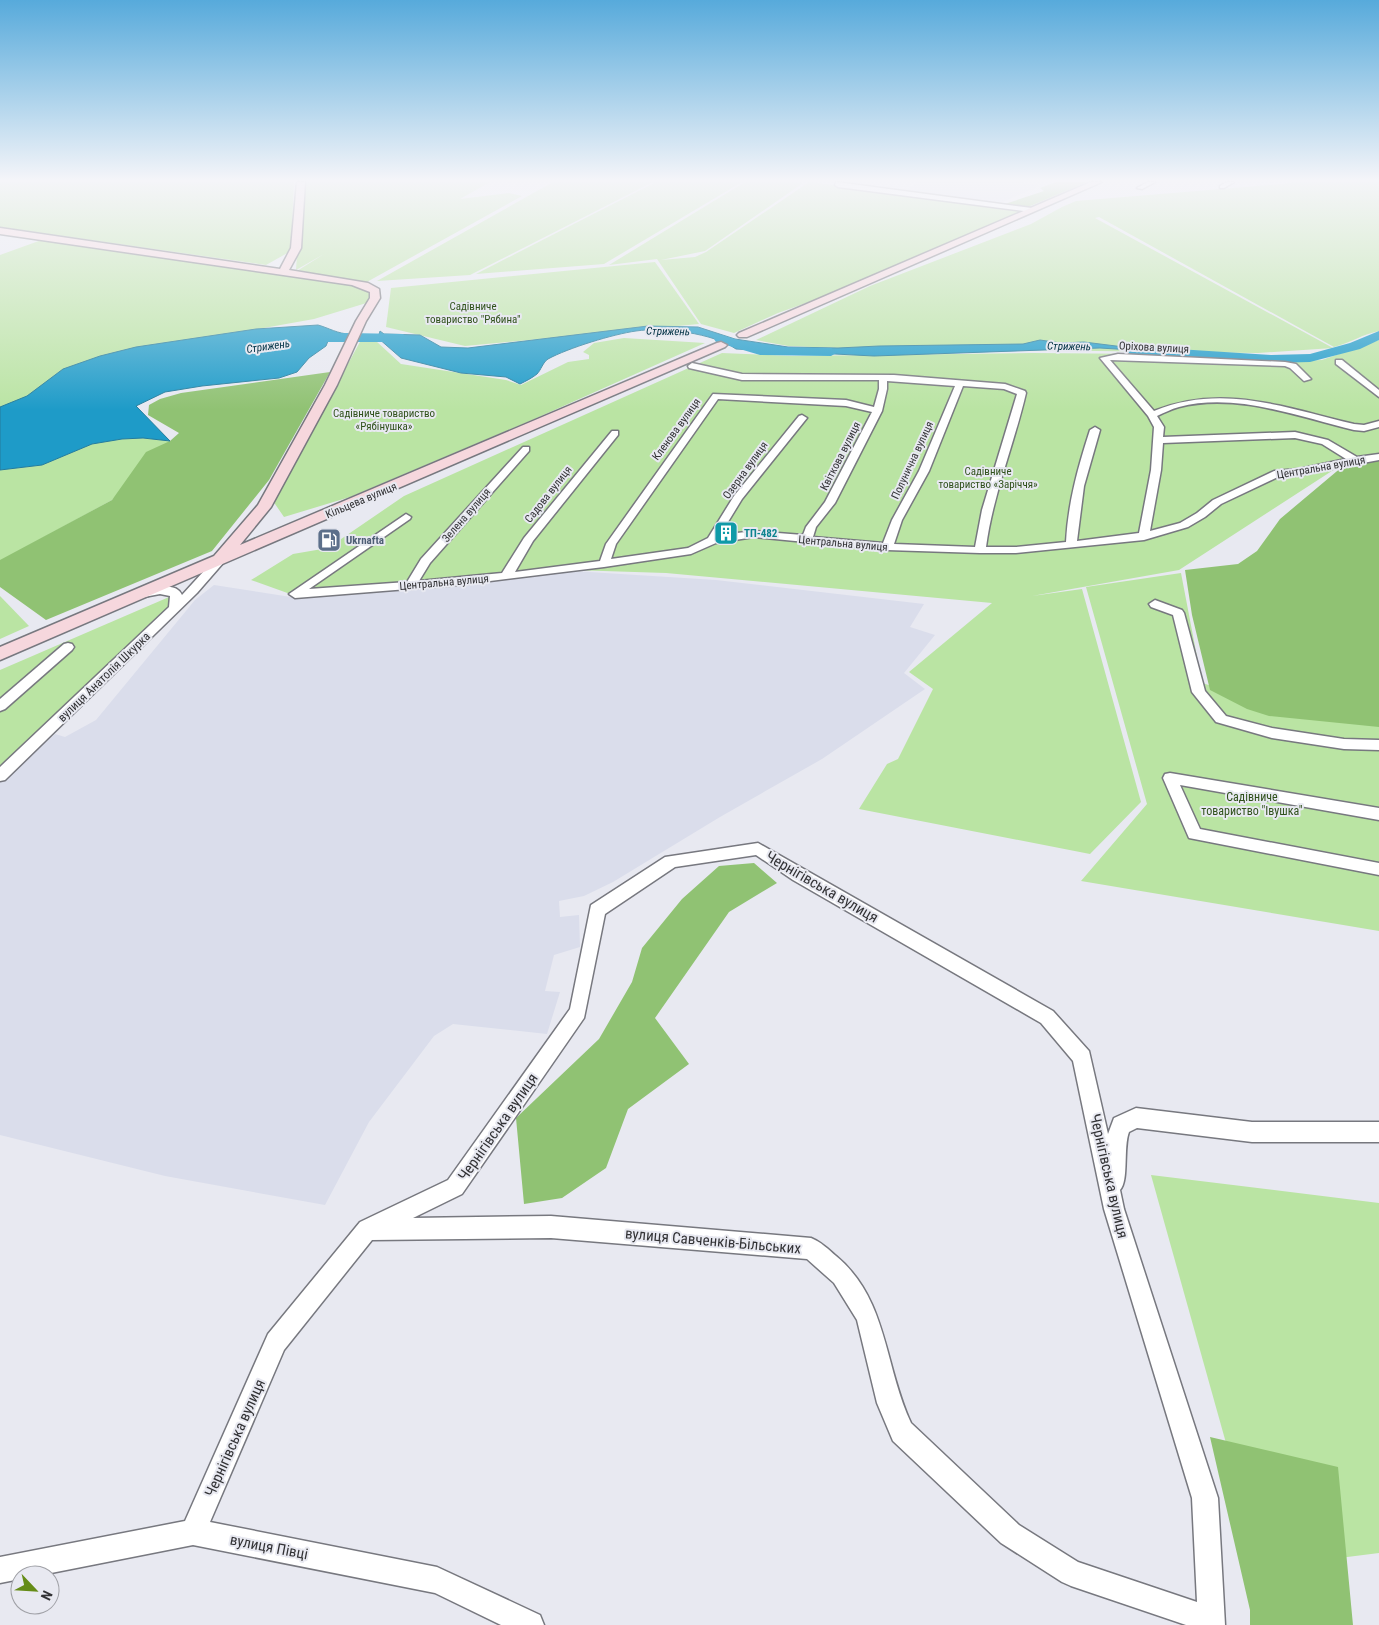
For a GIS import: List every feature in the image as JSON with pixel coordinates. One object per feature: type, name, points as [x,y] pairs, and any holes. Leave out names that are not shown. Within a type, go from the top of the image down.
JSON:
[{"type":"street","points":[[185,258],[364,284],[375,290],[375,298],[357,330],[331,385],[264,507],[218,562]]},
{"type":"street","points":[[283,272],[291,258]]},
{"type":"street","points":[[743,336],[922,258]]},
{"type":"street","name":"Кільцева вулиця","points":[[0,654],[721,345]]},
{"type":"street","name":"Оріхова вулиця","points":[[1144,537],[1156,470],[1159,427],[1152,415],[1104,358],[1118,356],[1286,364],[1292,366],[1307,379]]},
{"type":"street","points":[[1339,362],[1379,394]]},
{"type":"street","points":[[692,366],[742,377],[910,379],[984,385],[1018,390],[1022,393],[1020,403],[1007,450],[983,522],[980,550]]},
{"type":"street","name":"Квіткова вулиця","points":[[807,539],[811,526],[830,503],[877,411],[883,389],[883,379]]},
{"type":"street","name":"Полунична вулиця","points":[[888,547],[897,520],[924,471],[960,384]]},
{"type":"street","name":"Кленова вулиця","points":[[604,564],[610,544],[716,396],[846,403],[877,411]]},
{"type":"street","points":[[1152,415],[1164,408],[1206,400],[1256,403],[1359,428],[1368,428],[1379,424]]},
{"type":"street","name":"Озерна вулиця","points":[[714,540],[715,534],[738,498],[802,418]]},
{"type":"street","points":[[1071,544],[1072,522],[1081,470],[1095,430]]},
{"type":"street","name":"Садова вулиця","points":[[508,575],[528,540],[615,433]]},
{"type":"street","points":[[1158,440],[1295,435],[1325,442],[1355,460]]},
{"type":"street","name":"Зелена вулиця","points":[[411,585],[425,561],[526,449]]},
{"type":"street","name":"Центральна вулиця","points":[[406,517],[295,594],[458,582],[604,564],[692,551],[714,540],[738,535],[754,534],[888,547],[980,550],[1016,550],[1144,537],[1184,525],[1201,515],[1217,502],[1278,473],[1300,472],[1355,460],[1379,457]]},
{"type":"street","points":[[264,507],[274,520],[282,524],[285,532]]},
{"type":"street","points":[[252,522],[274,520]]},
{"type":"street","name":"вулиця Анатолія Шкурка","points":[[0,776],[176,607],[218,562]]},
{"type":"street","points":[[136,596],[161,590],[173,592],[176,594],[176,607]]},
{"type":"street","points":[[1156,604],[1178,613],[1199,692],[1221,719],[1272,734],[1344,744],[1379,745]]},
{"type":"street","points":[[0,706],[68,647]]},
{"type":"street","points":[[1379,814],[1170,778],[1194,834],[1379,868]]},
{"type":"street","name":"Чернігівська вулиця","points":[[193,1532],[276,1342],[367,1229],[455,1187],[578,1012],[597,910],[671,860],[758,849],[799,875],[1047,1017],[1082,1058],[1114,1209],[1205,1498],[1211,1622]]},
{"type":"street","points":[[1114,1209],[1116,1142],[1121,1125],[1136,1118],[1252,1132],[1379,1132]]},
{"type":"street","name":"вулиця Савченків-Більських","points":[[367,1229],[551,1227],[811,1249],[842,1275],[867,1316],[889,1404],[902,1432],[1010,1534],[1070,1574],[1211,1622]]},
{"type":"street","name":"вулиця Півці","points":[[0,1570],[193,1532],[437,1580],[530,1625]]},
{"type":"shaded area","points":[[573,571],[716,580],[924,604],[910,627],[935,635],[904,673],[925,689],[822,759],[720,817],[613,882],[584,896],[559,901],[560,917],[579,915],[580,947],[554,955],[545,991],[560,992],[547,1034],[453,1024],[434,1036],[369,1122],[325,1205],[165,1176],[0,1135],[0,782],[55,734],[65,737],[96,720],[195,600],[214,585],[291,597]]},
{"type":"green space","points":[[0,258],[178,258],[370,287],[373,301],[314,319],[147,349],[0,410]]},
{"type":"green space","points":[[216,258],[279,258],[266,265]]},
{"type":"green space","points":[[297,258],[317,258],[296,270]]},
{"type":"green space","points":[[318,258],[410,258],[365,283],[297,271]]},
{"type":"green space","points":[[418,258],[504,258],[470,275],[377,281]]},
{"type":"green space","points":[[508,258],[614,258],[604,264],[476,274]]},
{"type":"green space","points":[[621,258],[672,258],[661,260],[686,258],[914,258],[734,333],[701,324],[657,259],[609,265]]},
{"type":"green space","points":[[943,258],[1168,258],[1333,348],[1258,353],[838,348],[788,346],[756,340],[870,286]]},
{"type":"green space","points":[[1173,258],[1379,258],[1379,331],[1334,347]]},
{"type":"green space","name":"Садівниче товариство \"Рябина\"","points":[[655,262],[699,324],[465,346],[386,327],[391,288]]},
{"type":"green space","name":"Садівниче товариство «Рябінушка»","points":[[624,338],[705,343],[532,420],[350,497],[284,517],[273,501],[361,340],[376,341],[401,364],[506,380],[521,385],[568,362],[589,359],[589,355],[583,352],[594,343]]},
{"type":"green space","name":"Садівниче товариство «Заріччя»","points":[[1379,340],[1379,455],[1355,456],[1179,570],[1032,596],[1082,589],[1141,802],[1090,854],[859,809],[887,764],[898,759],[933,689],[909,672],[992,603],[666,573],[572,570],[293,595],[251,580],[293,554],[328,548],[404,496],[722,353],[792,356],[1032,353],[1152,354],[1276,362],[1322,360]]},
{"type":"green space","points":[[330,372],[269,480],[212,551],[46,620],[0,587],[0,560],[112,500],[146,452],[170,441],[179,433],[148,415],[149,405],[160,399],[181,393]]},
{"type":"green space","points":[[143,438],[170,441],[112,500],[0,561],[0,470],[42,465],[92,444]]},
{"type":"green space","points":[[1379,455],[1379,727],[1269,716],[1247,709],[1210,690],[1192,615],[1185,570],[1238,564],[1257,551],[1280,519],[1355,456]]},
{"type":"green space","name":"Садівниче товариство \"Івушка\"","points":[[1181,573],[1202,683],[1255,699],[1379,726],[1379,931],[1081,881],[1147,804],[1086,587]]},
{"type":"green space","points":[[176,594],[175,607],[0,774],[0,670]]},
{"type":"green space","points":[[0,596],[29,626],[0,639]]},
{"type":"green space","points":[[754,863],[777,883],[729,912],[655,1018],[689,1064],[628,1109],[606,1168],[562,1198],[524,1204],[516,1118],[599,1039],[632,982],[642,948],[682,899],[719,866]]},
{"type":"green space","points":[[1151,1175],[1379,1203],[1379,1553],[1261,1568]]},
{"type":"green space","points":[[1210,1437],[1338,1467],[1353,1625],[1250,1625],[1250,1610]]},
{"type":"water","points":[[318,325],[350,334],[347,340],[328,341],[326,346],[309,358],[297,372],[279,378],[165,392],[136,406],[170,441],[143,438],[92,444],[42,465],[0,470],[0,407],[27,396],[63,369],[100,356],[136,347],[256,329]]},
{"type":"water","points":[[648,326],[698,327],[735,339],[788,347],[838,348],[1023,344],[1040,340],[1061,343],[1084,342],[1164,352],[1100,348],[874,356],[736,349],[726,343],[688,332],[647,330],[604,338],[557,355],[546,360],[537,374],[520,384],[506,377],[461,373],[401,358],[378,338],[380,331],[384,334],[420,335],[441,347],[468,348]]},
{"type":"waterway","name":"Стрижень","points":[[1131,350],[1271,359],[1310,358],[1355,346],[1379,335]]},
{"type":"waterway","name":"Стрижень","points":[[324,338],[403,338],[410,342]]},
{"type":"waterway","name":"Стрижень","points":[[721,339],[760,351],[831,352]]},
{"type":"place","name":"ТП-482","points":[[726,533]]},
{"type":"place","name":"Ukrnafta","points":[[329,540]]}]
